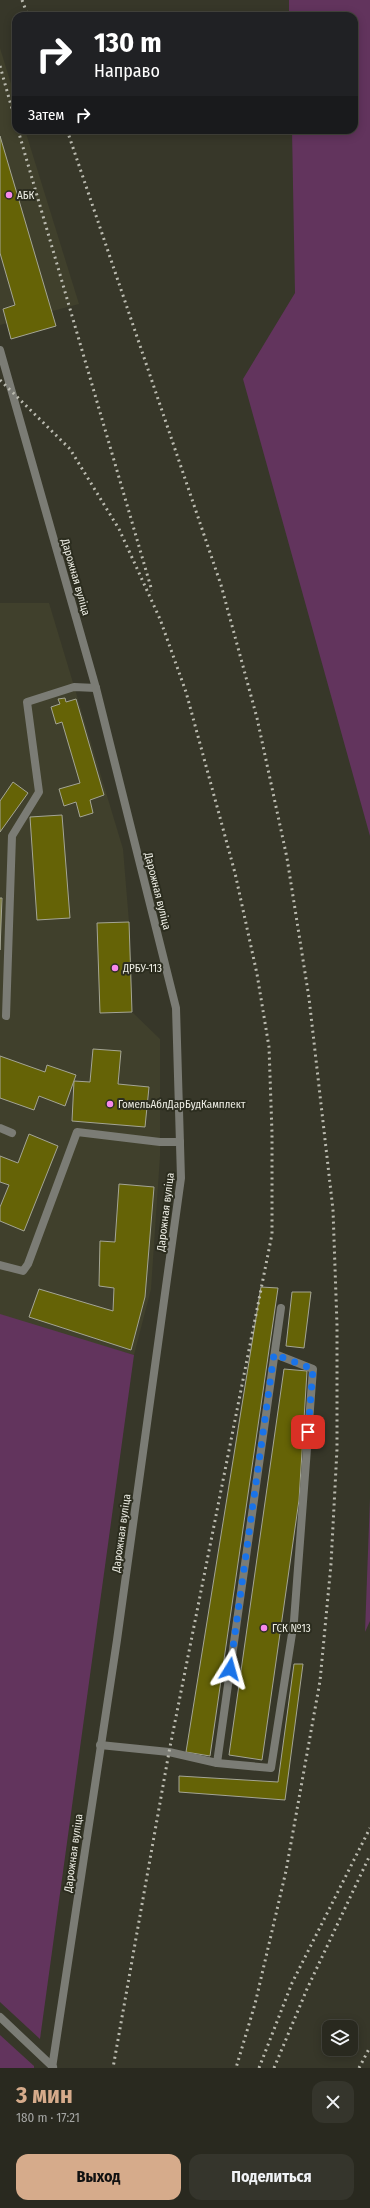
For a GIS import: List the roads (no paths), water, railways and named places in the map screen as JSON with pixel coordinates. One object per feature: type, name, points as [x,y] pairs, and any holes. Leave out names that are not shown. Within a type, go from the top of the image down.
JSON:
[{"type":"street","name":"Дарожная вуліца","points":[[0,350],[96,688],[176,1008],[181,1178],[117,1640],[52,2067]]},
{"type":"street","points":[[6,1016],[12,836],[39,792],[28,702],[74,687],[96,688]]},
{"type":"street","points":[[0,1128],[12,1133]]},
{"type":"street","points":[[0,1264],[23,1271],[28,1264],[77,1132],[160,1142],[180,1142]]},
{"type":"street","points":[[217,1763],[281,1308]]},
{"type":"street","points":[[100,1745],[169,1752],[217,1763],[271,1768],[294,1621],[313,1369],[274,1354]]},
{"type":"street","points":[[0,2017],[52,2067]]},
{"type":"railway","points":[[22,0],[26,12]]},
{"type":"railway","points":[[0,66],[12,109]]},
{"type":"railway","points":[[19,134],[152,591]]},
{"type":"railway","points":[[68,134],[221,585],[257,718],[287,858],[309,998],[333,1210],[337,1325],[337,1449],[331,1564],[320,1681],[286,1871],[255,2004],[236,2068]]},
{"type":"railway","points":[[0,380],[70,449],[119,529],[160,619],[186,692],[235,873],[257,974],[269,1047],[272,1133],[272,1234],[169,1752],[113,2068]]},
{"type":"railway","points":[[259,2068],[292,1983],[370,1828]]},
{"type":"railway","points":[[274,2068],[307,1989],[370,1855]]},
{"type":"railway","points":[[359,2068],[370,2047]]},
{"type":"place","name":"АБК","points":[[9,195]]},
{"type":"place","name":"ДРБУ-113","points":[[115,968]]},
{"type":"place","name":"ГомельАблДарБудКамплект","points":[[110,1104]]},
{"type":"place","name":"ГСК №13","points":[[264,1628]]}]
